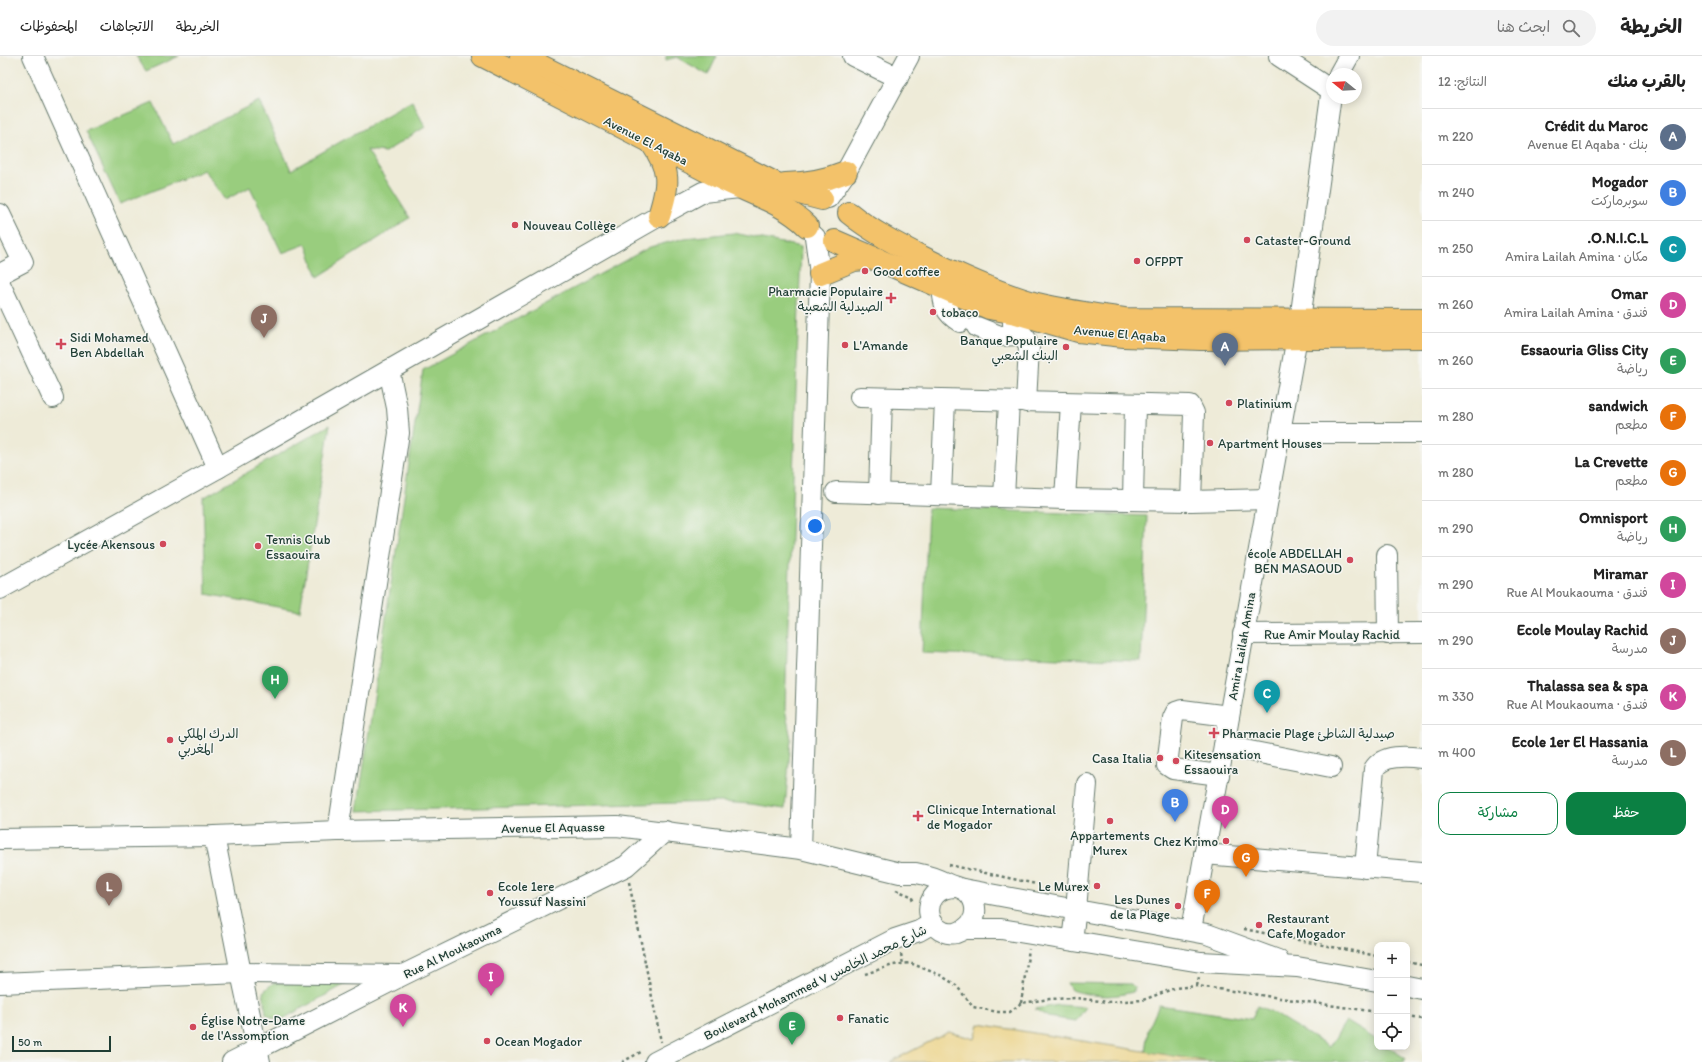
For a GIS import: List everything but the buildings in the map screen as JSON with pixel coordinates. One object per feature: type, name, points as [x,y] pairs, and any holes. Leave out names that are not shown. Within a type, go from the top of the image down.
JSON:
[{"type":"main road","name":"Avenue El Aqaba","points":[[483,56],[712,174],[777,184],[803,194],[835,203],[862,224],[886,239],[948,270],[1036,304],[1080,313],[1124,319],[1422,337]]},
{"type":"main road","name":"Avenue El Aqaba","points":[[521,56],[712,174]]},
{"type":"main road","points":[[651,142],[661,157],[667,174],[666,195],[659,216]]},
{"type":"main road","points":[[777,184],[797,184],[829,179],[846,172]]},
{"type":"main road","name":"Avenue El Aqaba","points":[[743,178],[799,218],[821,236],[877,258],[942,288],[1014,318],[1078,331],[1124,336],[1201,339],[1298,329],[1422,320]]},
{"type":"main road","points":[[835,203],[849,227],[841,238],[821,236],[807,213],[810,207],[835,203]]},
{"type":"main road","points":[[820,274],[854,260],[877,258]]},
{"type":"street","points":[[33,56],[218,468]]},
{"type":"street","points":[[853,56],[898,78]]},
{"type":"street","points":[[835,203],[846,172],[909,56]]},
{"type":"street","points":[[1280,56],[1326,80]]},
{"type":"street","points":[[1343,68],[1349,56]]},
{"type":"street","name":"Amira Lailah Amina","points":[[1191,930],[1298,329],[1331,104]]},
{"type":"street","points":[[0,589],[218,468],[659,216],[712,174],[743,178]]},
{"type":"street","points":[[0,214],[23,262],[0,274]]},
{"type":"street","points":[[801,849],[821,236]]},
{"type":"street","points":[[0,284],[53,398]]},
{"type":"street","points":[[942,288],[946,310],[950,316],[968,325],[1000,336],[1017,335],[1014,318]]},
{"type":"street","points":[[1004,498],[1017,402],[1029,348],[1026,339],[1014,318]]},
{"type":"street","points":[[338,832],[400,433],[389,370]]},
{"type":"street","points":[[860,398],[1190,405],[1193,408],[1194,413],[1191,501]]},
{"type":"street","points":[[879,494],[882,398]]},
{"type":"street","points":[[941,495],[946,400]]},
{"type":"street","points":[[1065,499],[1071,403]]},
{"type":"street","points":[[1132,500],[1135,404]]},
{"type":"street","points":[[1280,433],[1422,433]]},
{"type":"street","points":[[836,492],[1065,499],[1191,501],[1268,499]]},
{"type":"street","points":[[1387,555],[1388,634]]},
{"type":"street","name":"Rue Amir Moulay Rachid","points":[[1243,634],[1422,633]]},
{"type":"street","points":[[1219,775],[1173,769],[1167,765],[1173,718],[1176,712],[1182,710],[1229,716]]},
{"type":"street","points":[[1224,746],[1331,767]]},
{"type":"street","points":[[1365,868],[1374,769],[1376,764],[1397,757],[1406,756],[1422,758]]},
{"type":"street","points":[[1072,940],[1087,784]]},
{"type":"street","name":"Avenue El Aquasse","points":[[0,839],[214,836],[618,826],[801,849],[894,871]]},
{"type":"street","name":"Rue Al Moukaouma","points":[[232,1062],[259,1056],[403,975],[626,866],[665,831]]},
{"type":"street","points":[[214,836],[259,1056]]},
{"type":"street","points":[[1204,854],[1422,872]]},
{"type":"street","points":[[894,871],[917,873],[934,878],[959,888],[969,894],[975,908],[974,916],[966,929]]},
{"type":"street","name":"Boulevard Mohammed V شارع محمد الخامس","points":[[661,1059],[896,939],[919,931],[925,912],[924,894],[894,871]]},
{"type":"street","points":[[1297,967],[1207,934],[1191,930],[959,888],[947,887],[940,890],[934,895],[925,912],[945,932],[952,933],[966,929],[1001,929],[1201,962],[1297,967],[1374,980]]},
{"type":"street","points":[[0,983],[241,973],[403,975]]},
{"type":"street","points":[[1410,987],[1422,989]]},
{"type":"path","points":[[626,866],[661,1042],[661,1059]]},
{"type":"path","points":[[894,871],[884,887],[911,896],[925,912]]},
{"type":"path","points":[[862,975],[893,965],[910,963],[940,974],[956,984],[973,1006],[998,1012],[1010,1012],[1021,1003],[1050,999],[1076,998],[1108,1002],[1143,1000],[1175,988],[1197,986],[1374,1012]]},
{"type":"path","points":[[1410,963],[1422,966]]},
{"type":"path","points":[[1410,1017],[1422,1019]]},
{"type":"green space","points":[[136,56],[179,56],[146,71]]},
{"type":"green space","points":[[666,56],[717,56],[708,75],[677,57],[666,60]]},
{"type":"green space","points":[[259,101],[291,170],[412,101],[425,127],[385,152],[367,150],[410,218],[318,277],[306,244],[282,253],[250,187],[225,200],[204,170],[120,204],[86,131],[153,103],[173,144]]},
{"type":"green space","points":[[734,233],[801,247],[785,709],[791,739],[785,809],[751,804],[721,802],[357,811],[423,370],[650,247],[685,238]]},
{"type":"green space","name":"Tennis Club Essaouira","points":[[330,425],[300,611],[206,594],[203,498]]},
{"type":"green space","points":[[928,508],[1147,516],[1141,661],[922,653]]},
{"type":"green space","points":[[351,981],[279,1021],[266,1014],[263,992],[273,983]]},
{"type":"green space","points":[[1067,983],[1131,984],[1135,988],[1133,992],[1102,996],[1071,990]]},
{"type":"green space","points":[[1059,1005],[1086,1007],[1076,1021],[1048,1017],[1035,1009]]},
{"type":"green space","points":[[1159,1005],[1252,1019],[1257,1006],[1270,1011],[1329,1047],[1346,1021],[1374,1038],[1374,1050],[1393,1050],[1405,1058],[1403,1062],[1210,1062],[1145,1052],[1148,1030]]},
{"type":"sand","points":[[979,1024],[1210,1062],[890,1062],[949,1032],[975,1039]]},
{"type":"place","name":"Nouveau Collège","points":[[515,225]]},
{"type":"place","name":"Cataster-Ground","points":[[1247,240]]},
{"type":"place","name":"OFPPT","points":[[1137,261]]},
{"type":"place","name":"Good coffee","points":[[865,271]]},
{"type":"place","name":"Pharmacie Populaire الصيدلية الشعبية","points":[[891,298]]},
{"type":"place","name":"tobaco","points":[[933,312]]},
{"type":"place","name":"Ecole Moulay Rachid","points":[[264,338]]},
{"type":"place","name":"Sidi Mohamed Ben Abdellah","points":[[61,344]]},
{"type":"place","name":"L'Amande","points":[[845,345]]},
{"type":"place","name":"Banque Populaire البنك الشعبي","points":[[1066,347]]},
{"type":"place","name":"Crédit du Maroc","points":[[1225,366]]},
{"type":"place","name":"Platinium","points":[[1229,403]]},
{"type":"place","name":"Apartment Houses","points":[[1210,443]]},
{"type":"place","name":"Lycée Akensous","points":[[163,544]]},
{"type":"place","name":"Tennis Club Essaouira","points":[[258,546]]},
{"type":"place","name":"école ABDELLAH BEN MASAOUD","points":[[1350,560]]},
{"type":"place","name":"Omnisport","points":[[275,699]]},
{"type":"place","name":"O.N.I.C.L.","points":[[1267,713]]},
{"type":"place","name":"Pharmacie Plage صيدلية الشاطئ","points":[[1214,733]]},
{"type":"place","name":"الدرك الملكي المغربي","points":[[170,740]]},
{"type":"place","name":"Casa Italia","points":[[1160,758]]},
{"type":"place","name":"Kitesensation Essaouira","points":[[1176,761]]},
{"type":"place","name":"Clinicque International de Mogador","points":[[918,816]]},
{"type":"place","name":"Appartements Murex","points":[[1110,821]]},
{"type":"place","name":"Mogador","points":[[1175,822]]},
{"type":"place","name":"Omar","points":[[1225,829]]},
{"type":"place","name":"Chez Krimo","points":[[1226,841]]},
{"type":"place","name":"La Crevette","points":[[1246,877]]},
{"type":"place","name":"Le Murex","points":[[1097,886]]},
{"type":"place","name":"Ecole 1ere Youssuf Nassini","points":[[490,893]]},
{"type":"place","name":"Ecole 1er El Hassania","points":[[109,906]]},
{"type":"place","name":"Les Dunes de la Plage","points":[[1178,906]]},
{"type":"place","name":"sandwich","points":[[1207,913]]},
{"type":"place","name":"Restaurant Cafe Mogador","points":[[1259,925]]},
{"type":"place","name":"Miramar","points":[[491,996]]},
{"type":"place","name":"Fanatic","points":[[840,1018]]},
{"type":"place","name":"Église Notre-Dame de l'Assomption","points":[[193,1027]]},
{"type":"place","name":"Thalassa sea & spa","points":[[403,1027]]},
{"type":"place","name":"Ocean Mogador","points":[[487,1041]]},
{"type":"place","name":"Essaouria Gliss City","points":[[792,1045]]}]
